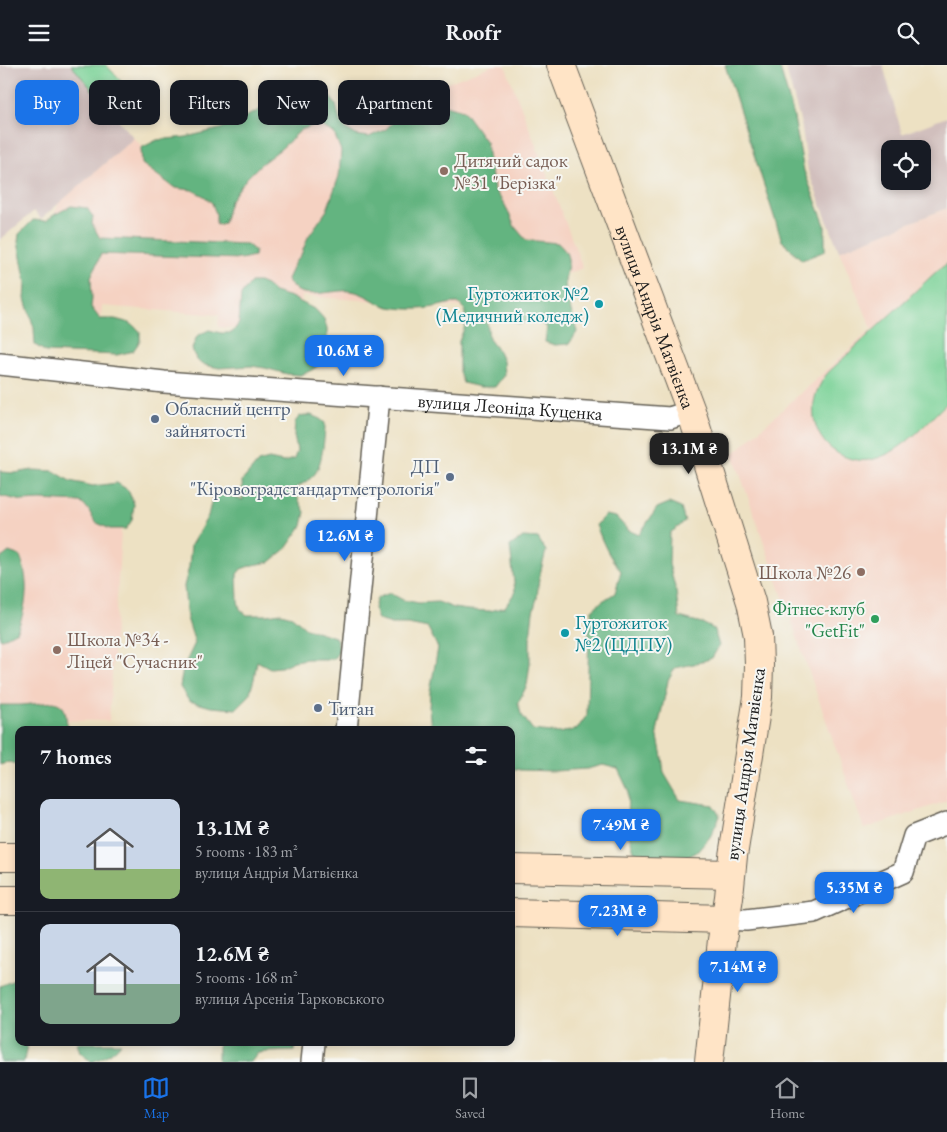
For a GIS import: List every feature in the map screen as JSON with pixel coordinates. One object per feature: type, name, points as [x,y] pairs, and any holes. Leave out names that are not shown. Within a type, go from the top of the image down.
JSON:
[{"type":"street","name":"вулиця Андрія Матвієнка","points":[[561,65],[691,411],[751,602],[758,636],[758,697],[722,941],[709,1062]]},
{"type":"street","name":"вулиця Леоніда Куценка","points":[[0,364],[164,382],[670,417],[691,411]]},
{"type":"street","points":[[346,726],[379,397]]},
{"type":"street","points":[[515,870],[728,897],[746,920],[814,912],[903,872],[914,836],[947,823]]},
{"type":"street","points":[[0,857],[15,857]]},
{"type":"street","points":[[515,913],[728,897]]},
{"type":"street","points":[[0,900],[15,900]]},
{"type":"street","points":[[312,1062],[314,1046]]},
{"type":"shaded area","points":[[0,65],[71,65],[89,86],[89,125],[123,125],[134,138],[41,219],[34,211],[0,240]]},
{"type":"shaded area","points":[[493,65],[505,65],[583,268],[476,308],[302,296],[298,349],[242,329],[218,327],[219,315],[102,306],[101,319],[37,314],[45,236],[59,203],[134,138],[170,176],[261,125],[328,125],[328,120],[338,126],[450,125],[450,82]]},
{"type":"shaded area","points":[[785,65],[883,65],[902,134],[947,117],[947,208],[839,251],[808,171],[802,128]]},
{"type":"shaded area","name":"Школа №26","points":[[947,208],[947,801],[864,829],[733,454],[872,329],[839,251]]},
{"type":"shaded area","name":"Школа №34 - Ліцей \"Сучасник\"","points":[[0,497],[123,501],[109,721],[0,720]]},
{"type":"green space","points":[[71,65],[106,65],[120,80],[89,80],[89,86]]},
{"type":"green space","points":[[725,65],[779,65],[793,113],[804,171],[825,225],[825,251],[802,260],[782,241]]},
{"type":"green space","name":"Дитячий садок №31 \"Берізка\"","points":[[328,94],[336,105],[338,125],[343,125],[356,135],[369,137],[390,125],[450,125],[450,106],[463,110],[486,142],[494,189],[505,205],[515,227],[526,240],[558,243],[567,254],[565,288],[577,332],[569,344],[555,345],[545,342],[547,327],[534,319],[520,324],[500,316],[487,320],[489,339],[503,361],[504,375],[495,387],[480,387],[463,383],[459,372],[459,341],[465,326],[465,310],[458,303],[423,309],[398,308],[389,307],[355,292],[344,291],[313,294],[294,288],[287,279],[295,262],[301,255],[308,237],[327,210],[339,176],[341,151],[334,133],[319,125],[328,125]]},
{"type":"green space","name":"Дитячий садок №31 \"Берізка\"","points":[[258,111],[258,125],[314,125],[301,130],[246,179],[230,201],[224,223],[216,225],[216,214],[212,203],[204,196],[192,190],[175,188],[142,164],[141,148],[157,140],[186,137],[220,129],[228,125],[248,125],[248,116]]},
{"type":"green space","points":[[71,206],[87,208],[93,217],[92,224],[100,238],[247,244],[255,251],[254,256],[241,259],[101,254],[91,277],[91,307],[100,319],[115,319],[130,323],[140,331],[140,341],[133,351],[117,355],[46,352],[35,345],[34,328],[25,299],[26,283],[18,242],[19,234],[33,220],[46,221]]},
{"type":"green space","points":[[947,264],[947,403],[905,443],[885,455],[870,460],[861,460],[841,455],[824,442],[815,423],[814,403],[816,393],[822,381],[831,370],[939,269]]},
{"type":"green space","points":[[251,282],[259,282],[274,292],[291,297],[316,310],[324,319],[327,328],[327,341],[322,363],[300,375],[251,366],[219,368],[201,364],[196,359],[192,349],[197,336],[209,330],[232,333],[239,323],[241,295]]},
{"type":"green space","points":[[311,415],[325,423],[324,436],[321,459],[316,472],[296,488],[298,499],[305,512],[302,526],[285,550],[270,562],[241,569],[237,574],[238,601],[240,609],[247,615],[281,613],[292,616],[306,628],[335,637],[339,646],[338,651],[333,659],[294,661],[281,667],[270,668],[257,661],[249,696],[236,709],[211,707],[189,701],[180,687],[183,668],[195,643],[187,618],[184,586],[189,567],[191,545],[208,516],[213,495],[225,495],[243,500],[242,481],[258,462],[269,459],[283,462],[294,459],[297,451],[294,435],[295,422],[300,416]]},
{"type":"green space","points":[[0,470],[1,472],[15,473],[33,470],[54,471],[70,481],[93,486],[117,483],[128,490],[134,504],[132,520],[126,529],[110,529],[95,522],[88,509],[80,502],[23,501],[0,496]]},
{"type":"green space","points":[[669,503],[681,508],[685,522],[670,533],[669,564],[676,591],[679,617],[702,623],[714,629],[719,646],[712,658],[675,668],[668,681],[657,732],[664,773],[680,800],[713,805],[720,816],[710,837],[697,852],[682,860],[649,862],[634,851],[627,828],[628,790],[618,769],[603,765],[587,769],[554,771],[515,769],[515,726],[431,726],[430,692],[438,648],[428,628],[408,624],[392,624],[378,620],[374,608],[377,598],[390,593],[403,600],[419,603],[438,602],[454,608],[468,610],[490,611],[505,607],[515,592],[510,546],[523,537],[538,538],[546,551],[533,612],[527,685],[518,703],[521,714],[533,730],[559,733],[577,729],[587,715],[589,628],[592,610],[615,593],[621,571],[609,555],[596,525],[605,515],[616,517],[628,530],[639,535],[657,508]]},
{"type":"green space","points":[[9,552],[20,556],[25,575],[26,594],[17,631],[2,639],[0,638],[0,559]]},
{"type":"green space","points":[[54,702],[64,708],[68,726],[15,726],[15,764],[9,762],[0,765],[0,705]]},
{"type":"green space","points":[[15,980],[15,1046],[27,1046],[24,1062],[0,1062],[0,986]]},
{"type":"green space","points":[[78,1046],[118,1046],[112,1052],[92,1062],[80,1053]]},
{"type":"green space","points":[[296,1046],[294,1051],[258,1053],[251,1062],[218,1062],[218,1047]]},
{"type":"place","name":"Дитячий садок №31 \"Берізка\"","points":[[444,171]]},
{"type":"place","name":"Гуртожиток №2 (Медичний коледж)","points":[[599,304]]},
{"type":"place","name":"Обласний центр зайнятості","points":[[155,419]]},
{"type":"place","name":"ДП \"Кіровоградстандартметрологія\"","points":[[450,477]]},
{"type":"place","name":"Школа №26","points":[[861,572]]},
{"type":"place","name":"Фітнес-клуб \"GetFit\"","points":[[875,619]]},
{"type":"place","name":"Гуртожиток №2 (ЦДПУ)","points":[[565,633]]},
{"type":"place","name":"Школа №34 - Ліцей \"Сучасник\"","points":[[57,650]]},
{"type":"place","name":"Титан","points":[[318,708]]}]
